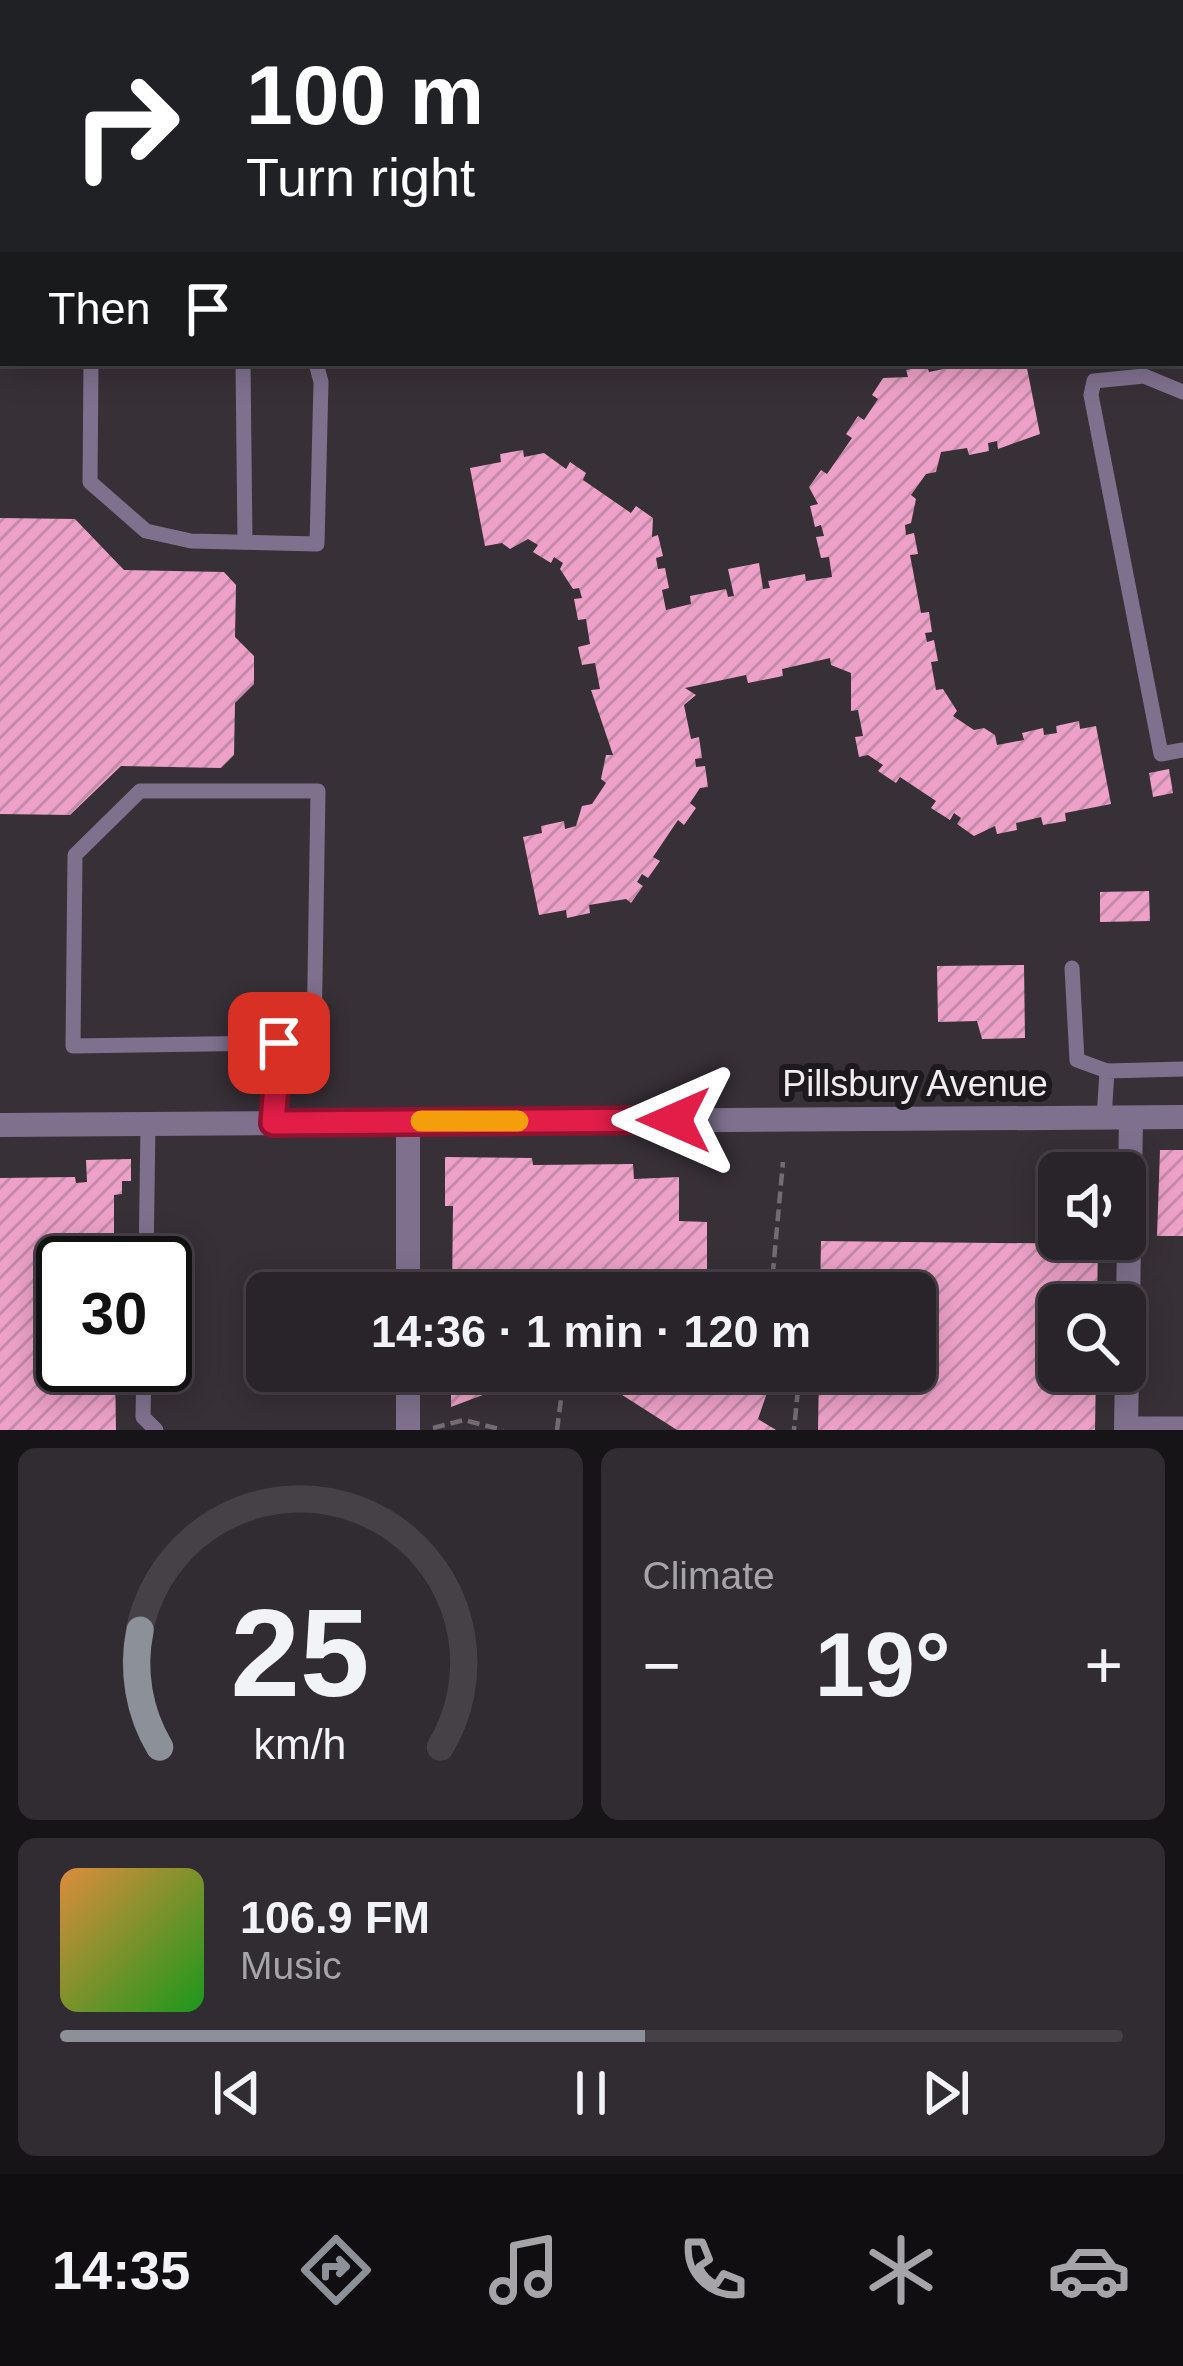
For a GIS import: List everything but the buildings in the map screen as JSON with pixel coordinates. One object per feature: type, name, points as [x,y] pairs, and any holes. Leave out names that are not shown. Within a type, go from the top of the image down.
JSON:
[{"type":"street","points":[[1126,1427],[1131,1118]]},
{"type":"street","name":"Pillsbury Avenue","points":[[0,1125],[1183,1118]]},
{"type":"street","points":[[408,1121],[408,1272]]},
{"type":"street","points":[[407,1430],[408,1392]]},
{"type":"lane","points":[[92,366],[90,482],[146,531],[191,541],[317,544],[321,382],[317,366]]},
{"type":"lane","points":[[243,366],[245,542]]},
{"type":"lane","points":[[1183,392],[1126,374],[1094,381],[1091,395],[1161,754],[1183,750]]},
{"type":"lane","points":[[140,791],[318,791],[314,1041],[279,1043],[73,1046],[75,854],[140,791]]},
{"type":"lane","points":[[1072,968],[1077,1060],[1107,1071],[1183,1069]]},
{"type":"lane","points":[[273,1123],[279,1043]]},
{"type":"lane","points":[[1104,1118],[1107,1071]]},
{"type":"lane","points":[[146,1236],[148,1124]]},
{"type":"lane","points":[[143,1392],[143,1417],[156,1430]]},
{"type":"lane","points":[[1126,1427],[1183,1424]]},
{"type":"path","points":[[773,1272],[783,1162]]},
{"type":"path","points":[[557,1430],[562,1392]]},
{"type":"path","points":[[794,1430],[798,1392]]},
{"type":"path","points":[[430,1430],[464,1420],[503,1430]]},
{"type":"slow traffic","points":[[421,1121],[518,1121]]},
{"type":"route","points":[[279,1043],[273,1123],[674,1120]]}]
